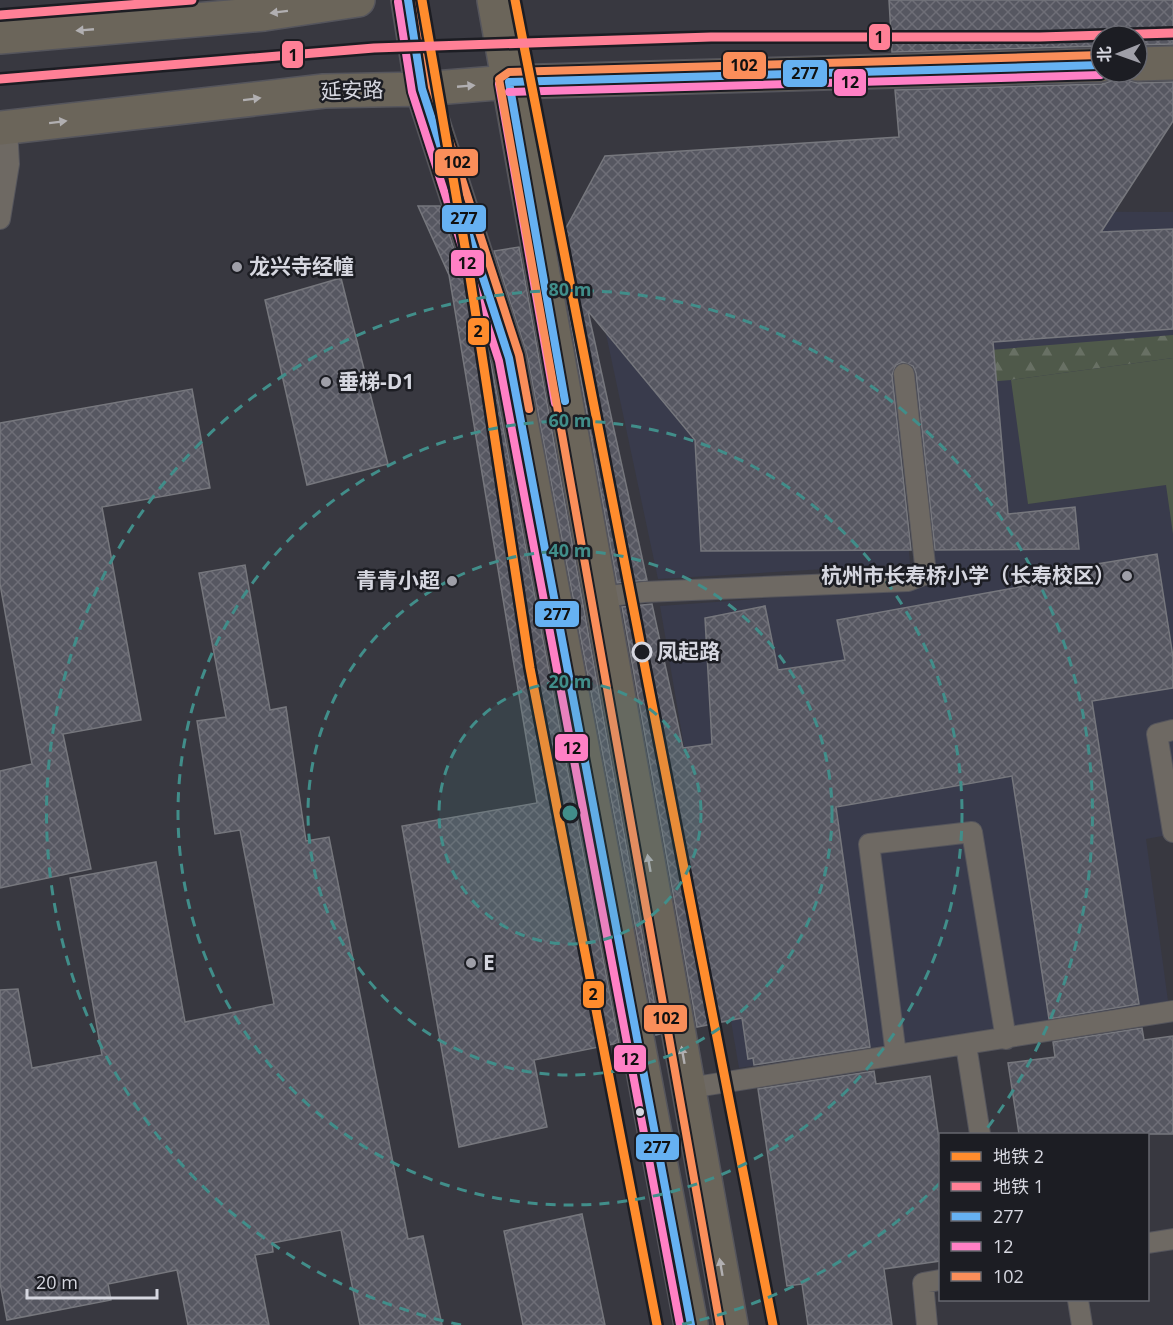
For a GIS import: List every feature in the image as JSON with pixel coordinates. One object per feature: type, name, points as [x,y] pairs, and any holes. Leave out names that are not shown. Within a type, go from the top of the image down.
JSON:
[{"type":"main road","points":[[0,37],[264,14],[358,0]]},
{"type":"main road","points":[[408,0],[422,89],[509,358],[690,1325]]},
{"type":"main road","points":[[494,0],[731,1325]]},
{"type":"main road","points":[[1149,64],[1173,63]]},
{"type":"main road","name":"延安路","points":[[4,128],[324,91],[422,89],[509,82],[1089,65]]},
{"type":"lane","points":[[0,219],[9,164],[4,128]]},
{"type":"lane","points":[[601,597],[644,591],[908,581],[926,574],[904,374]]},
{"type":"lane","points":[[1173,730],[1157,734],[1173,832]]},
{"type":"lane","points":[[896,1055],[869,844],[972,832],[1006,1039]]},
{"type":"lane","points":[[689,1088],[1173,1011]]},
{"type":"lane","points":[[966,1045],[980,1133]]},
{"type":"lane","points":[[1149,1243],[1173,1239]]},
{"type":"lane","points":[[927,1325],[923,1283],[939,1280]]},
{"type":"lane","points":[[1078,1301],[1082,1325]]},
{"type":"shaded area","points":[[594,210],[1173,212],[1173,834],[1146,839],[1168,1001],[739,1068],[660,606],[935,586],[908,353],[894,356],[910,564],[658,579],[585,235]]},
{"type":"green space","points":[[1173,335],[1173,358],[1011,380],[924,387],[916,356]]},
{"type":"green space","points":[[1173,358],[1173,534],[1166,485],[1028,504],[1011,380]]},
{"type":"building","points":[[889,0],[1173,0],[1173,44],[1149,45],[1149,24],[1089,24],[1089,46],[892,52]]},
{"type":"building","points":[[1173,82],[1173,121],[1101,232],[1173,229],[1173,329],[993,342],[1008,514],[1075,507],[1079,549],[935,550],[916,373],[913,366],[903,362],[896,365],[892,375],[911,550],[701,551],[695,440],[588,311],[647,580],[617,583],[556,240],[560,239],[605,156],[899,137],[895,90]]},
{"type":"building","points":[[418,206],[440,206],[491,363],[619,1043],[534,1060],[547,1127],[459,1147],[402,826],[537,803],[449,275]]},
{"type":"building","points":[[519,247],[660,1034],[656,1035],[527,355],[494,251]]},
{"type":"building","name":"垂梯-D1","points":[[341,278],[388,464],[307,485],[265,300]]},
{"type":"building","points":[[192,389],[210,488],[102,507],[141,720],[63,734],[91,869],[0,888],[0,771],[32,764],[0,584],[0,423]]},
{"type":"building","points":[[1157,554],[1173,657],[1173,688],[1092,701],[1139,1004],[1049,1019],[1012,776],[836,807],[870,1047],[754,1065],[753,1058],[748,1059],[742,1018],[697,1027],[622,607],[652,604],[683,748],[712,744],[705,618],[765,606],[778,670],[845,660],[837,620],[1085,575],[1085,566]]},
{"type":"building","points":[[245,565],[270,710],[286,707],[306,841],[329,837],[408,1239],[423,1236],[442,1325],[360,1325],[341,1230],[272,1243],[273,1252],[255,1255],[269,1325],[188,1325],[177,1270],[108,1284],[111,1300],[7,1320],[0,1283],[0,990],[18,989],[32,1068],[102,1055],[70,878],[156,862],[185,1022],[274,1004],[240,830],[215,834],[197,721],[226,717],[199,573]]},
{"type":"building","points":[[1142,1028],[1144,1040],[1173,1036],[1173,1134],[1019,1133],[1008,1063],[1055,1057],[1053,1042]]},
{"type":"building","points":[[874,1071],[876,1084],[930,1076],[939,1139],[939,1261],[884,1269],[892,1325],[808,1325],[802,1284],[787,1286],[758,1089]]},
{"type":"building","points":[[582,1214],[605,1325],[523,1325],[504,1231]]},
{"type":"metro line","name":"1","points":[[0,15],[192,0]]},
{"type":"metro line","name":"2","points":[[422,0],[468,264],[530,668],[657,1325]]},
{"type":"metro line","name":"2","points":[[515,0],[773,1325]]},
{"type":"metro line","name":"1","points":[[0,79],[374,48],[711,37],[1040,37],[1173,33]]},
{"type":"transit line","name":"277","points":[[408,0],[422,89],[509,358],[691,1325]]},
{"type":"transit line","name":"102","points":[[419,0],[432,87],[519,355],[529,409]]},
{"type":"transit line","name":"12","points":[[398,2],[412,92],[499,361],[680,1325]]},
{"type":"transit line","name":"102","points":[[720,1325],[499,79],[509,72],[1089,55]]},
{"type":"transit line","name":"277","points":[[509,82],[1089,65]]},
{"type":"transit line","name":"12","points":[[509,92],[1089,75]]},
{"type":"transit line","name":"277","points":[[509,82],[565,401]]},
{"type":"transit line","name":"12","points":[[499,84],[555,403]]},
{"type":"place","name":"龙兴寺经幢","points":[[237,267]]},
{"type":"place","name":"垂梯-D1","points":[[326,382]]},
{"type":"place","name":"杭州市长寿桥小学（长寿校区）","points":[[1127,576]]},
{"type":"place","name":"青青小超","points":[[452,581]]},
{"type":"place","name":"凤起路","points":[[642,652]]},
{"type":"place","name":"E","points":[[471,963]]}]
